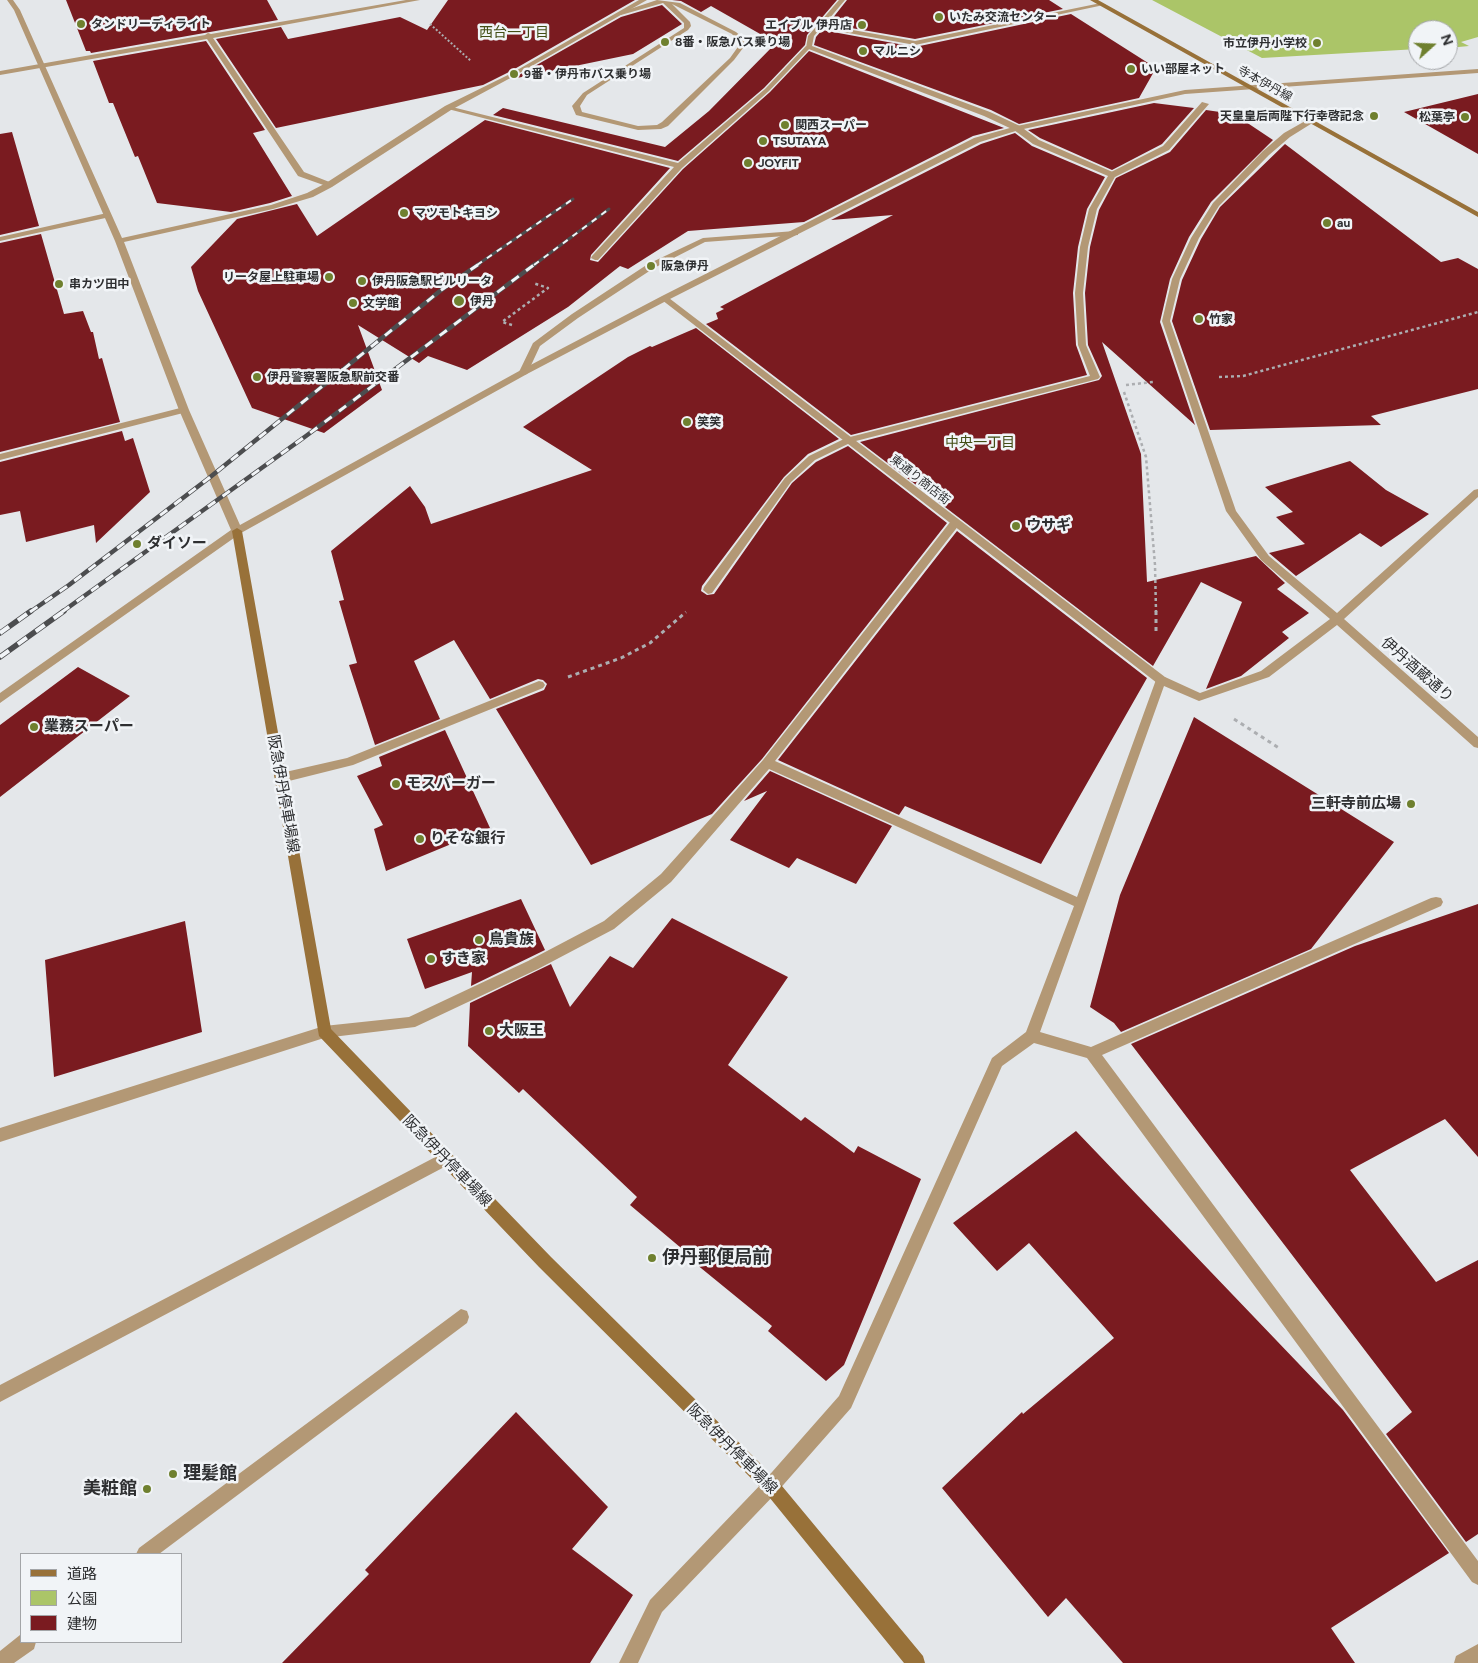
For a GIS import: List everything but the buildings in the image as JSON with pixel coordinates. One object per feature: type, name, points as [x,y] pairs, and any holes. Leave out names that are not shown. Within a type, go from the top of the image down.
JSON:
[{"type":"main road","name":"寺本伊丹線","points":[[1096,2],[1478,215]]},
{"type":"main road","name":"阪急伊丹停車場線","points":[[237,531],[324,1032],[568,1286],[771,1486],[916,1663]]},
{"type":"street","points":[[10,0],[17,10],[42,65],[119,241],[184,410],[237,531]]},
{"type":"street","points":[[0,72],[417,0]]},
{"type":"street","points":[[119,241],[273,207],[310,195],[329,185],[448,108],[644,0]]},
{"type":"street","points":[[664,1],[686,22],[688,26],[686,29],[585,94],[576,106],[579,113],[638,128],[658,127],[665,124],[732,59],[743,44],[740,38],[677,0]]},
{"type":"street","points":[[595,258],[680,166],[767,90],[808,47],[811,36],[842,0]]},
{"type":"street","points":[[621,13],[649,3],[664,1],[686,7]]},
{"type":"street","points":[[820,26],[915,43],[1096,2]]},
{"type":"street","points":[[608,20],[649,10],[676,13]]},
{"type":"street","points":[[208,35],[301,174],[329,185]]},
{"type":"street","points":[[808,47],[987,114],[1016,128],[1036,142],[1112,175]]},
{"type":"street","points":[[0,699],[237,531],[524,372],[665,298],[977,140],[1016,128],[1185,92],[1245,86],[1478,71]]},
{"type":"street","points":[[708,590],[788,480],[812,458],[849,440],[1095,377],[1082,345],[1079,293],[1084,247],[1092,209],[1112,175],[1166,148],[1205,104]]},
{"type":"street","points":[[448,108],[559,140],[680,166]]},
{"type":"street","name":"伊丹酒蔵通り","points":[[1310,122],[1287,135],[1216,205],[1195,238],[1176,278],[1166,321],[1232,511],[1265,558],[1478,744]]},
{"type":"street","points":[[0,239],[107,216]]},
{"type":"street","points":[[524,372],[536,345],[575,316],[651,266],[703,240],[795,233]]},
{"type":"street","name":"東通り商店街","points":[[665,298],[1161,680],[1199,697],[1265,674],[1337,619],[1478,492]]},
{"type":"street","points":[[0,457],[184,410]]},
{"type":"street","points":[[0,1135],[324,1032],[410,1023],[525,969],[609,924],[666,878],[767,763],[955,523]]},
{"type":"street","points":[[628,1663],[656,1606],[771,1486],[845,1402],[997,1062],[1032,1036],[1082,904],[1161,680]]},
{"type":"street","points":[[281,778],[349,762],[539,685]]},
{"type":"street","points":[[767,763],[1082,904]]},
{"type":"street","points":[[1092,1053],[1436,902]]},
{"type":"street","points":[[1032,1036],[1092,1053],[1478,1576]]},
{"type":"street","points":[[0,1394],[445,1159]]},
{"type":"street","points":[[146,1553],[461,1317]]},
{"type":"street","points":[[0,1662],[26,1643]]},
{"type":"street","points":[[1463,1663],[1478,1653]]},
{"type":"path","points":[[404,1],[471,61]]},
{"type":"path","points":[[520,328],[502,322],[548,288],[532,283]]},
{"type":"path","points":[[1161,680],[1157,657],[1155,565],[1146,456],[1121,385],[1243,376],[1478,312]]},
{"type":"path","points":[[539,685],[584,672],[621,658],[650,643],[681,617],[708,590]]},
{"type":"path","points":[[1229,716],[1279,748]]},
{"type":"green space","name":"市立伊丹小学校","points":[[1152,0],[1478,0],[1478,37],[1461,42],[1469,46],[1458,47],[1458,20],[1408,20],[1408,50],[1262,58]]},
{"type":"railway","points":[[477,265],[573,199]]},
{"type":"railway","points":[[534,265],[609,209]]},
{"type":"railway","points":[[30,612],[69,585],[209,478],[440,291],[479,264]]},
{"type":"railway","points":[[62,612],[306,436],[535,264]]},
{"type":"railway","points":[[0,633],[31,611]]},
{"type":"railway","points":[[0,657],[64,611]]},
{"type":"place","name":"いたみ交流センター","points":[[939,17]]},
{"type":"place","name":"タンドリーディライト","points":[[81,24]]},
{"type":"place","name":"エイブル 伊丹店","points":[[862,25]]},
{"type":"place","name":"8番・阪急バス乗り場","points":[[665,42]]},
{"type":"place","name":"市立伊丹小学校","points":[[1317,43]]},
{"type":"place","name":"マルニシ","points":[[863,51]]},
{"type":"place","name":"いい部屋ネット","points":[[1131,69]]},
{"type":"place","name":"9番・伊丹市バス乗り場","points":[[514,74]]},
{"type":"place","name":"天皇皇后両陛下行幸啓記念","points":[[1374,116]]},
{"type":"place","name":"松葉亭","points":[[1465,117]]},
{"type":"place","name":"関西スーパー","points":[[785,125]]},
{"type":"place","name":"TSUTAYA","points":[[763,141]]},
{"type":"place","name":"JOYFIT","points":[[748,163]]},
{"type":"place","name":"マツモトキヨシ","points":[[404,213]]},
{"type":"place","name":"au","points":[[1327,223]]},
{"type":"place","name":"阪急伊丹","points":[[651,266]]},
{"type":"place","name":"リータ屋上駐車場","points":[[329,277]]},
{"type":"place","name":"伊丹阪急駅ビルリータ","points":[[362,281]]},
{"type":"place","name":"串カツ田中","points":[[59,284]]},
{"type":"place","name":"伊丹","points":[[459,301]]},
{"type":"place","name":"文学館","points":[[353,303]]},
{"type":"place","name":"竹家","points":[[1199,319]]},
{"type":"place","name":"伊丹警察署阪急駅前交番","points":[[257,377]]},
{"type":"place","name":"笑笑","points":[[687,422]]},
{"type":"place","name":"ウサギ","points":[[1016,526]]},
{"type":"place","name":"ダイソー","points":[[137,544]]},
{"type":"place","name":"業務スーパー","points":[[34,727]]},
{"type":"place","name":"モスバーガー","points":[[396,784]]},
{"type":"place","name":"三軒寺前広場","points":[[1411,804]]},
{"type":"place","name":"りそな銀行","points":[[420,839]]},
{"type":"place","name":"鳥貴族","points":[[479,940]]},
{"type":"place","name":"すき家","points":[[431,959]]},
{"type":"place","name":"大阪王","points":[[489,1031]]},
{"type":"place","name":"伊丹郵便局前","points":[[652,1258]]},
{"type":"place","name":"理髪館","points":[[173,1474]]},
{"type":"place","name":"美粧館","points":[[147,1489]]},
{"type":"district","name":"西台一丁目","points":[[514,33]]},
{"type":"district","name":"中央一丁目","points":[[980,443]]}]
